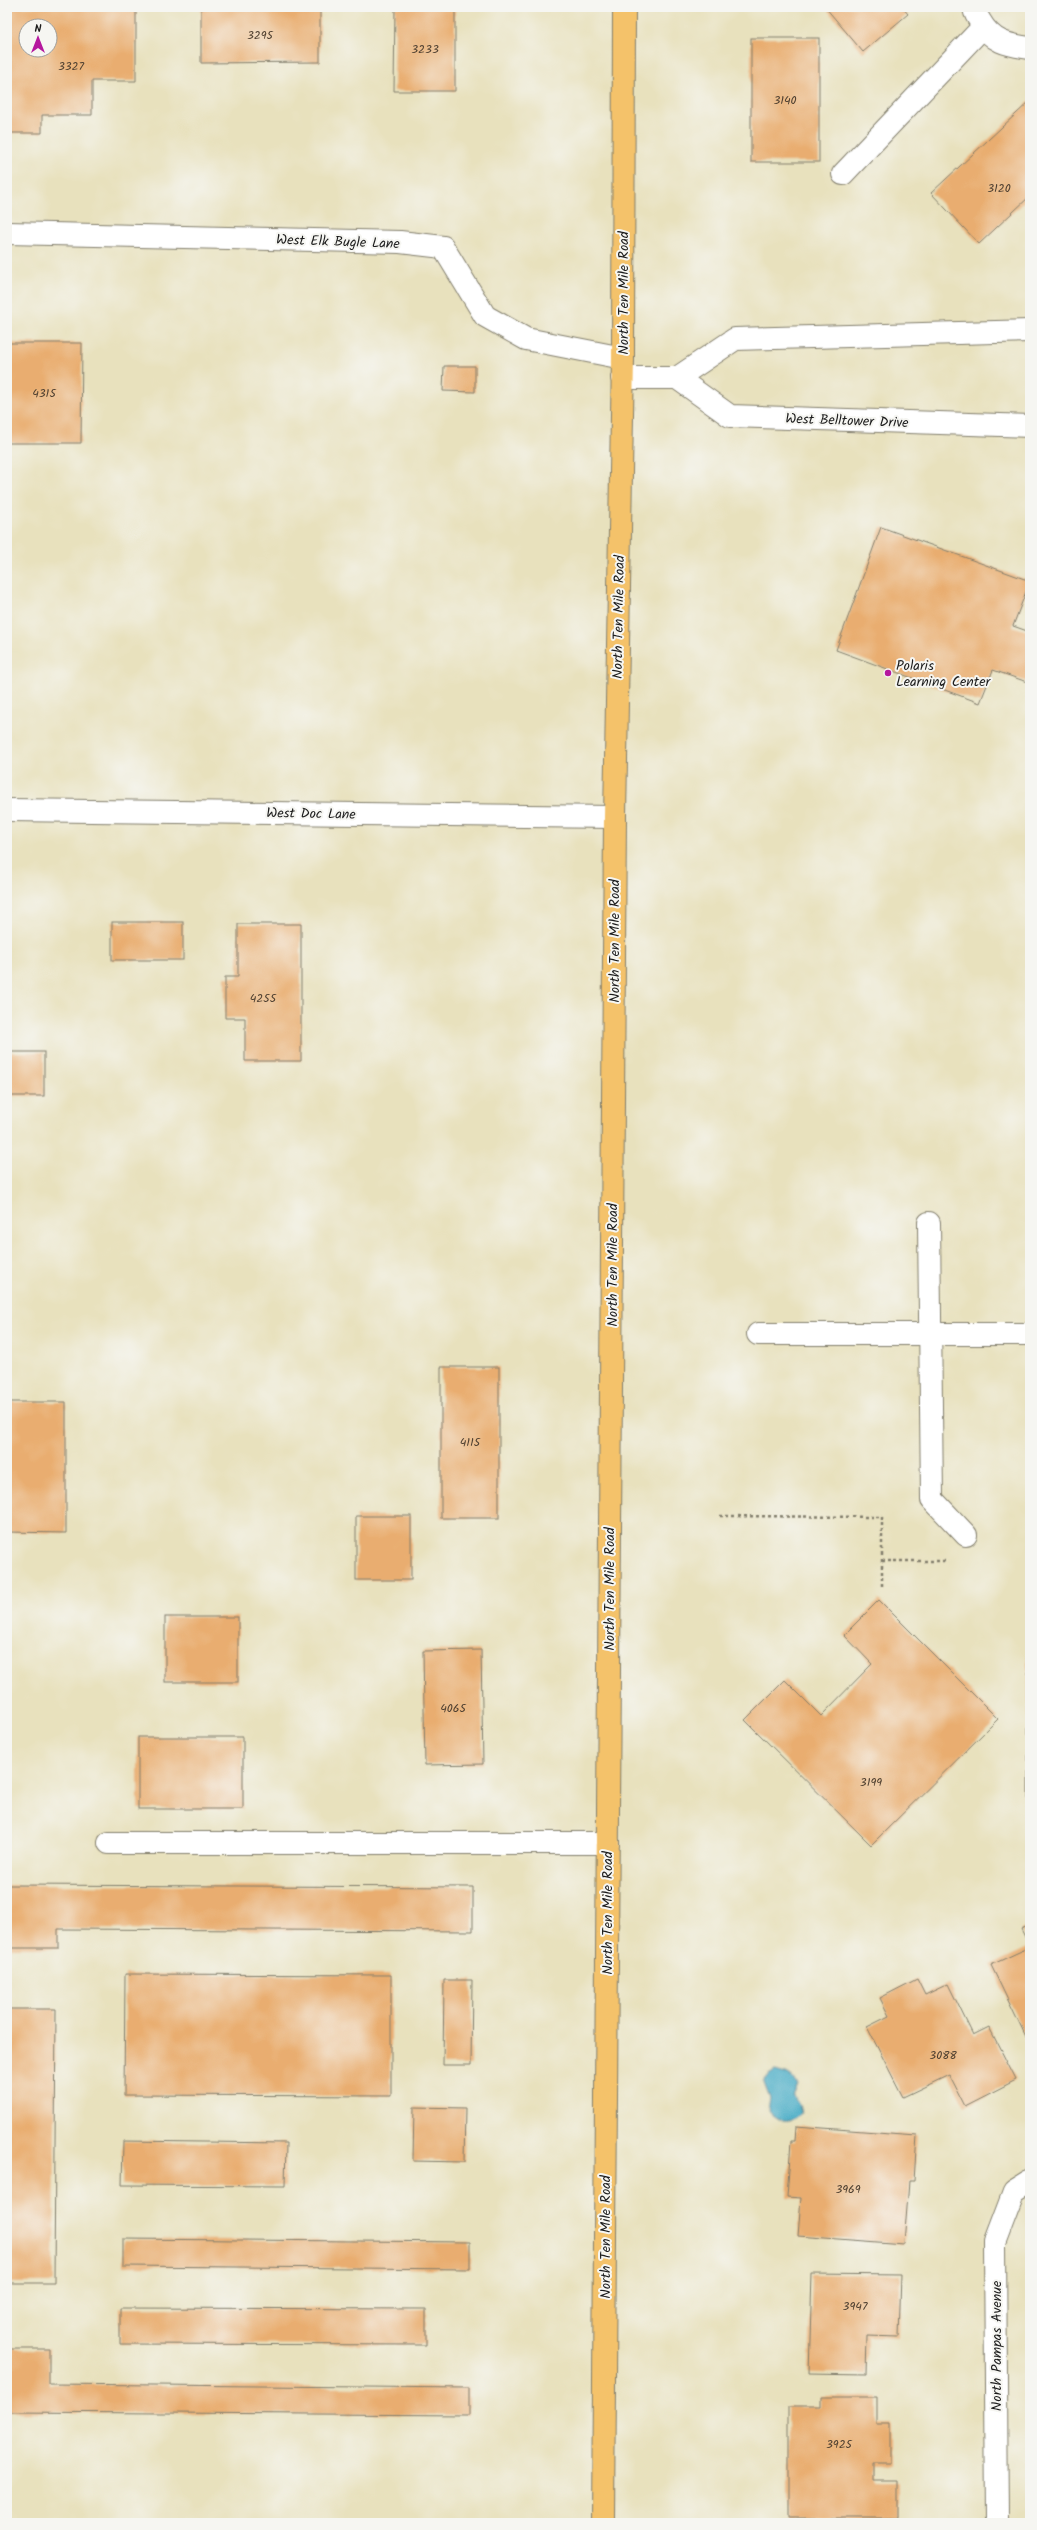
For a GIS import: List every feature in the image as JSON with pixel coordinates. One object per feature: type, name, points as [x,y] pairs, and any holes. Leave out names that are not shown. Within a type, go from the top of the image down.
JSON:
[{"type":"main road","name":"North Ten Mile Road","points":[[603,2523],[615,816],[622,368],[624,7]]},
{"type":"street","points":[[974,7],[974,12],[988,35],[1012,45],[1030,48]]},
{"type":"street","points":[[843,174],[983,27]]},
{"type":"street","name":"West Elk Bugle Lane","points":[[7,233],[400,242],[443,247],[485,316],[526,338],[622,368]]},
{"type":"street","points":[[622,368],[677,378],[736,338],[1030,332]]},
{"type":"street","name":"West Belltower Drive","points":[[677,378],[730,416],[1030,426]]},
{"type":"street","name":"West Doc Lane","points":[[7,810],[615,816]]},
{"type":"street","points":[[929,1223],[932,1499],[966,1535]]},
{"type":"street","points":[[758,1334],[1030,1334]]},
{"type":"street","points":[[109,1843],[608,1843]]},
{"type":"street","name":"North Pampas Avenue","points":[[997,2523],[995,2242],[1014,2192],[1030,2182]]},
{"type":"path","points":[[720,1516],[882,1516],[882,1589]]},
{"type":"path","points":[[882,1561],[951,1561]]},
{"type":"water","points":[[775,2071],[788,2075],[793,2078],[797,2084],[792,2097],[799,2105],[801,2113],[793,2119],[780,2119],[771,2114],[768,2110],[770,2099],[764,2083],[767,2076]]},
{"type":"building","points":[[7,7],[136,7],[136,81],[92,81],[92,115],[42,115],[42,133],[7,133]]},
{"type":"building","points":[[201,7],[320,7],[320,62],[201,63]]},
{"type":"building","points":[[395,7],[455,7],[455,91],[394,91]]},
{"type":"building","points":[[825,7],[902,7],[908,14],[863,52]]},
{"type":"building","points":[[751,38],[819,38],[819,162],[751,162]]},
{"type":"building","points":[[1030,101],[1030,196],[979,244],[931,193]]},
{"type":"building","points":[[7,343],[82,343],[81,443],[7,443]]},
{"type":"building","points":[[444,366],[475,366],[475,392],[443,391]]},
{"type":"building","points":[[881,527],[1030,581],[1013,626],[1030,632],[1030,683],[993,670],[980,703],[836,650]]},
{"type":"building","points":[[112,922],[183,922],[183,960],[112,960]]},
{"type":"building","points":[[238,924],[301,924],[301,1061],[245,1061],[245,1018],[225,1018],[225,977],[238,977]]},
{"type":"building","points":[[7,1052],[44,1052],[44,1096],[7,1096]]},
{"type":"building","points":[[441,1367],[499,1367],[499,1518],[441,1518]]},
{"type":"building","points":[[7,1402],[66,1402],[66,1533],[7,1532]]},
{"type":"building","points":[[356,1516],[411,1516],[411,1580],[356,1580]]},
{"type":"building","points":[[879,1600],[998,1719],[871,1845],[745,1720],[785,1680],[821,1716],[872,1664],[844,1635]]},
{"type":"building","points":[[165,1617],[238,1617],[238,1682],[165,1682]]},
{"type":"building","points":[[481,1650],[483,1764],[425,1765],[423,1651]]},
{"type":"building","points":[[1028,1656],[1030,1656],[1030,1825],[1028,1825]]},
{"type":"building","points":[[138,1737],[243,1737],[243,1809],[138,1809]]},
{"type":"building","points":[[7,1885],[473,1887],[473,1931],[58,1929],[58,1948],[7,1948]]},
{"type":"building","points":[[1030,1925],[1030,1947],[1021,1929]]},
{"type":"building","points":[[1030,1947],[1030,2046],[991,1965]]},
{"type":"building","points":[[125,1974],[391,1975],[391,2096],[124,2095]]},
{"type":"building","points":[[917,1979],[925,1995],[948,1984],[973,2035],[989,2027],[1016,2080],[965,2106],[949,2075],[903,2097],[867,2027],[889,2016],[880,1998]]},
{"type":"building","points":[[444,1980],[472,1980],[471,2065],[443,2065]]},
{"type":"building","points":[[7,2009],[56,2009],[54,2283],[7,2283]]},
{"type":"building","points":[[414,2107],[465,2108],[464,2162],[413,2161]]},
{"type":"building","points":[[796,2126],[917,2135],[914,2181],[909,2181],[904,2244],[798,2236],[801,2198],[787,2197],[791,2141],[795,2141]]},
{"type":"building","points":[[123,2141],[286,2143],[285,2186],[122,2185]]},
{"type":"building","points":[[123,2239],[470,2242],[470,2269],[123,2266]]},
{"type":"building","points":[[812,2274],[901,2275],[899,2337],[867,2336],[866,2374],[809,2373]]},
{"type":"building","points":[[120,2308],[426,2309],[426,2345],[120,2344]]},
{"type":"building","points":[[7,2349],[49,2349],[49,2384],[469,2388],[469,2415],[7,2412]]},
{"type":"building","points":[[821,2397],[877,2397],[877,2424],[891,2424],[891,2464],[873,2464],[873,2480],[897,2480],[897,2518],[788,2518],[788,2407],[821,2407]]},
{"type":"place","name":"Polaris Learning Center","points":[[888,673]]}]
